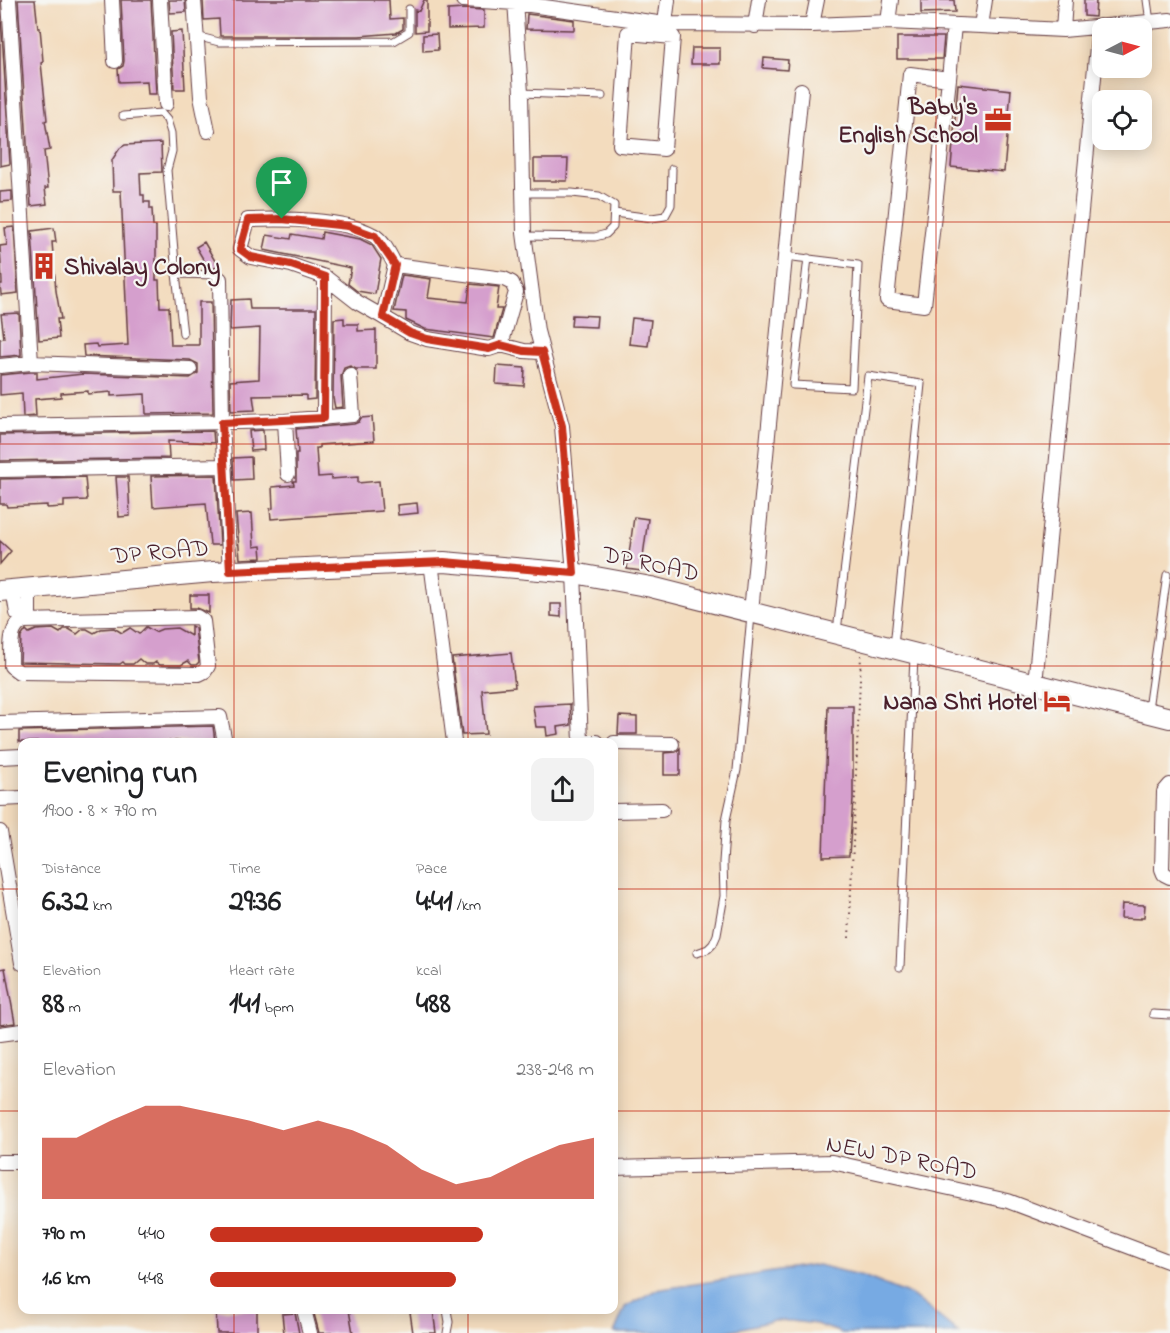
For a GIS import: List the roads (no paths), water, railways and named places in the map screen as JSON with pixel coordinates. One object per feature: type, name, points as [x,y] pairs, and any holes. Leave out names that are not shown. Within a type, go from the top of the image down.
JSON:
[{"type":"street","points":[[9,0],[31,363]]},
{"type":"street","points":[[112,0],[115,62]]},
{"type":"street","points":[[160,0],[166,104]]},
{"type":"street","points":[[194,0],[201,97],[208,130]]},
{"type":"street","points":[[463,0],[515,2],[664,30],[673,37],[664,149],[620,145],[628,33],[664,30],[755,26],[888,22],[1063,30],[1092,27]]},
{"type":"street","points":[[664,30],[668,0]]},
{"type":"street","points":[[755,26],[759,0]]},
{"type":"street","points":[[812,25],[817,0]]},
{"type":"street","points":[[888,22],[891,0]]},
{"type":"street","points":[[981,26],[985,0]]},
{"type":"street","points":[[1063,30],[1065,0]]},
{"type":"street","points":[[515,2],[521,93],[524,236],[542,352],[562,426],[574,573],[581,738]]},
{"type":"street","points":[[1152,22],[1170,20]]},
{"type":"street","points":[[949,79],[910,74],[886,300],[924,305],[949,79],[954,25]]},
{"type":"street","points":[[1035,684],[1094,78]]},
{"type":"street","points":[[751,612],[801,90]]},
{"type":"street","points":[[383,317],[395,265],[375,236],[348,226],[282,219],[248,220],[240,249],[251,257],[291,265],[325,277],[357,302],[410,333],[427,339],[489,349],[501,345],[524,351],[542,352]]},
{"type":"street","points":[[395,265],[504,279],[512,283],[516,292],[501,345]]},
{"type":"street","points":[[324,418],[325,277]]},
{"type":"street","points":[[220,279],[222,423],[230,571]]},
{"type":"street","points":[[0,366],[31,363],[190,369]]},
{"type":"street","points":[[0,426],[285,422],[353,415],[350,375]]},
{"type":"street","points":[[285,422],[288,474]]},
{"type":"street","points":[[0,470],[225,466]]},
{"type":"street","points":[[446,562],[454,738]]},
{"type":"street","name":"DP ROAD","points":[[19,601],[230,571],[446,562],[574,573],[651,587],[1170,718]]},
{"type":"street","points":[[19,601],[197,617],[204,621],[208,666],[199,674],[19,672],[11,666],[13,631],[19,601]]},
{"type":"street","points":[[0,723],[220,717],[224,738]]},
{"type":"street","points":[[618,743],[672,744]]},
{"type":"street","points":[[0,757],[18,756]]},
{"type":"street","points":[[0,763],[18,762]]},
{"type":"street","points":[[1170,785],[1164,792],[1162,869],[1164,874],[1170,877]]},
{"type":"street","points":[[0,799],[18,798]]},
{"type":"street","points":[[618,811],[662,810]]},
{"type":"street","points":[[0,832],[18,942]]},
{"type":"street","points":[[0,1034],[18,1032]]},
{"type":"street","points":[[0,1162],[18,1162]]},
{"type":"street","name":"NEW DP ROAD","points":[[618,1168],[832,1162],[1008,1201],[1170,1262]]},
{"type":"street","points":[[305,1314],[310,1333]]},
{"type":"lane","points":[[1147,0],[1149,18]]},
{"type":"lane","points":[[196,36],[219,42],[394,41],[409,32],[409,9]]},
{"type":"lane","points":[[521,93],[602,96]]},
{"type":"lane","points":[[123,116],[161,113],[167,120],[171,133],[172,152],[167,170],[183,334]]},
{"type":"lane","points":[[614,213],[652,218],[665,216],[671,205],[672,169]]},
{"type":"lane","points":[[523,193],[549,195],[572,193],[599,196],[614,205],[613,227],[606,234],[595,237],[524,236]]},
{"type":"lane","points":[[785,256],[808,258],[858,265],[852,388],[793,386],[808,258]]},
{"type":"lane","points":[[176,274],[217,275],[220,279]]},
{"type":"lane","points":[[837,634],[868,376],[921,384],[894,648]]},
{"type":"lane","points":[[1148,712],[1167,575]]},
{"type":"lane","points":[[697,953],[708,949],[713,944],[717,935],[724,896],[725,832],[737,770],[751,612]]},
{"type":"lane","points":[[900,967],[914,654]]},
{"type":"lane","points":[[1153,1014],[1170,1015]]},
{"type":"lane","points":[[447,1333],[448,1314]]},
{"type":"water","points":[[818,1265],[863,1276],[913,1296],[959,1333],[842,1333],[816,1324],[772,1321],[720,1333],[614,1333],[625,1307],[656,1290]]},
{"type":"place","name":"Baby's English School","points":[[998,120]]},
{"type":"place","name":"Shivalay Colony","points":[[44,266]]},
{"type":"place","name":"Nana Shri Hotel","points":[[1057,701]]}]
